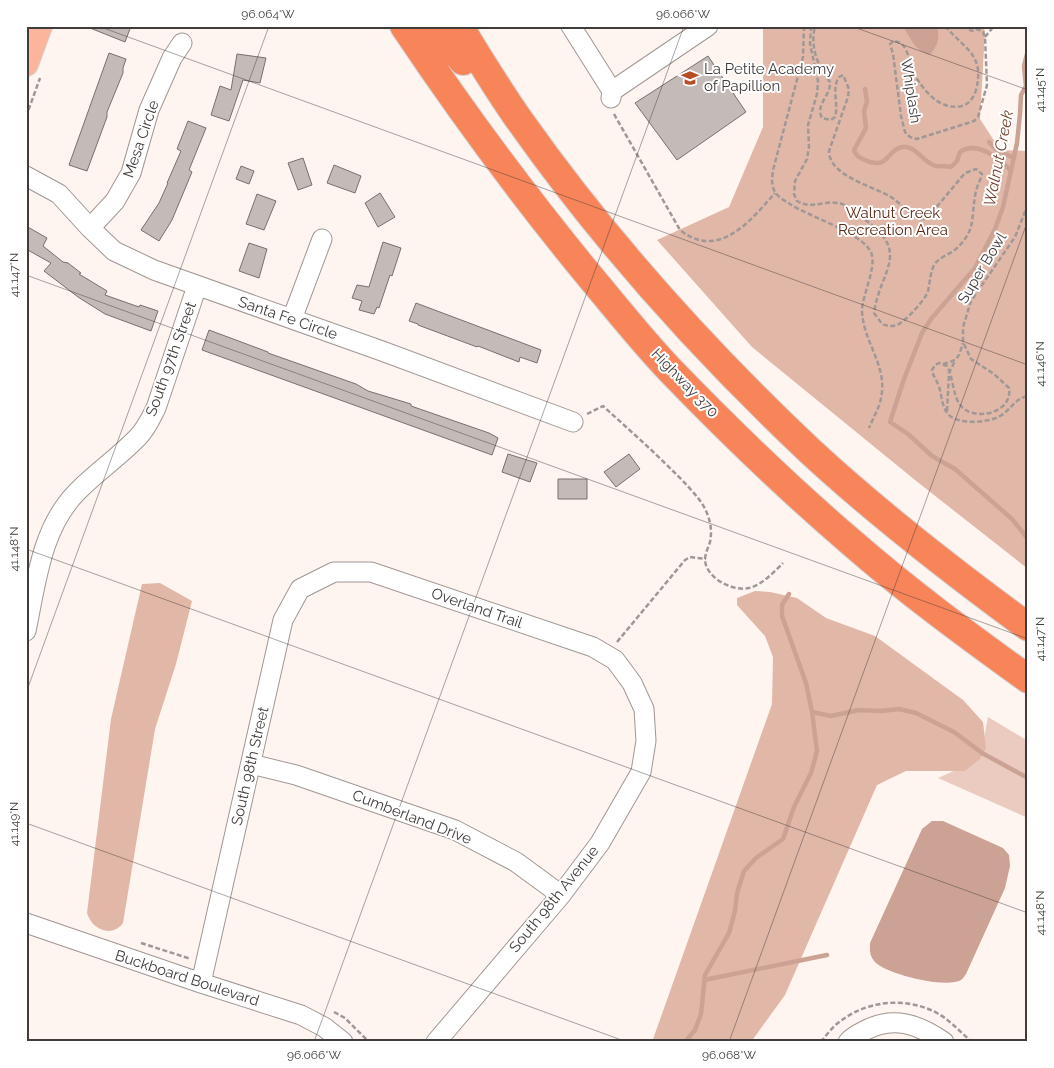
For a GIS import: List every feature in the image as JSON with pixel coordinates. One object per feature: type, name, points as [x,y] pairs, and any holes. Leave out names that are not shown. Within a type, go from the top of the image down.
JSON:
[{"type":"highway","name":"Highway 370","points":[[404,26],[499,163],[561,242],[671,371],[779,477],[851,543],[958,628],[1028,679]]},
{"type":"highway","points":[[436,26],[454,51],[520,120]]},
{"type":"highway","points":[[459,26],[520,120],[565,181],[656,292],[705,346],[811,452],[903,531],[972,586],[1028,627]]},
{"type":"main road","points":[[26,64],[40,26]]},
{"type":"street","points":[[571,26],[611,94],[708,26]]},
{"type":"street","name":"Mesa Circle","points":[[90,228],[115,201],[131,173],[149,110],[172,58],[182,43]]},
{"type":"street","name":"Santa Fe Circle","points":[[26,176],[59,194],[114,251],[154,270],[573,422]]},
{"type":"street","points":[[292,319],[322,239]]},
{"type":"street","name":"South 97th Street","points":[[26,631],[43,552],[58,518],[76,493],[139,436],[148,423],[156,408],[197,286]]},
{"type":"street","name":"Overland Trail","points":[[334,572],[371,572],[593,647],[611,657]]},
{"type":"street","name":"South 98th Street","points":[[201,983],[283,620],[300,589],[334,572]]},
{"type":"street","name":"South 98th Avenue","points":[[436,1042],[562,895],[600,843],[641,772],[646,741],[644,709],[632,683],[611,657]]},
{"type":"street","name":"Cumberland Drive","points":[[251,764],[296,775],[456,830],[516,862],[562,895]]},
{"type":"street","name":"Buckboard Boulevard","points":[[26,924],[301,1015],[324,1027],[343,1042]]},
{"type":"street","points":[[848,1042],[851,1038],[872,1026],[892,1022],[920,1028],[944,1042]]},
{"type":"path","points":[[804,26],[805,35],[800,71],[771,182],[775,193],[797,209],[853,236],[871,250],[873,264],[863,298],[862,312],[867,340],[878,363],[882,379],[882,392],[869,428]]},
{"type":"path","points":[[813,26],[815,56],[830,82],[830,87],[820,108],[822,118],[830,120],[835,117],[837,107],[835,89],[839,77],[843,75],[849,89],[846,104],[829,151],[829,157],[835,168],[843,175],[892,198],[905,206],[918,219],[924,219],[929,216],[965,173],[976,169],[982,174],[976,191],[973,221],[968,235],[955,250],[935,264],[928,283],[929,290],[926,296],[903,321],[894,326],[882,324],[874,313],[876,299],[890,264],[891,254],[883,235],[847,205],[838,202],[827,202],[808,206],[798,201],[794,194],[796,182],[807,159],[809,147],[808,125],[817,94],[818,81],[810,44],[813,26]]},
{"type":"path","name":"Whiplash","points":[[945,26],[971,52],[976,60],[979,78],[975,96],[966,105],[957,107],[938,103],[927,92],[914,73],[903,46],[898,41],[894,41],[890,44],[900,92],[901,116],[905,132],[910,137],[917,139],[974,121],[978,117],[987,85],[985,38]]},
{"type":"path","points":[[962,26],[972,31],[979,28],[985,38]]},
{"type":"path","points":[[985,38],[994,26]]},
{"type":"path","points":[[611,94],[614,116],[680,230],[687,236],[696,241],[715,241],[728,236],[744,226],[775,193]]},
{"type":"path","name":"Super Bowl","points":[[950,371],[960,354],[963,342],[963,327],[971,301],[1015,237],[1028,204]]},
{"type":"path","points":[[943,364],[950,371],[956,396],[966,411],[974,413],[1000,410],[1008,401],[1009,388],[994,374],[972,359],[963,342]]},
{"type":"path","points":[[955,361],[943,364],[938,363],[934,365],[932,370],[948,414],[955,418],[971,422],[991,421],[1000,416],[1014,402],[1028,396]]},
{"type":"path","points":[[948,414],[947,400],[950,371]]},
{"type":"path","points":[[603,406],[661,459],[702,503],[709,517],[712,529],[706,558],[708,570],[714,578],[738,588],[749,588],[771,575],[783,563]]},
{"type":"path","points":[[611,657],[685,560],[690,557],[706,558]]},
{"type":"path","points":[[139,942],[189,958]]},
{"type":"shaded area","points":[[903,26],[937,26],[938,42],[930,55],[917,47]]},
{"type":"shaded area","points":[[988,717],[1028,741],[1028,818],[938,778],[980,759]]},
{"type":"shaded area","points":[[932,821],[943,821],[1003,848],[1009,855],[1010,866],[1005,888],[966,974],[961,980],[943,983],[916,979],[881,967],[875,962],[870,953],[870,943],[922,829]]},
{"type":"green space","name":"Walnut Creek Recreation Area","points":[[763,26],[982,26],[985,31],[980,119],[1000,150],[1028,151],[1028,569],[752,347],[657,240],[729,207],[763,127]]},
{"type":"green space","points":[[160,583],[192,601],[176,664],[155,729],[123,923],[118,928],[108,931],[98,928],[93,924],[87,913],[111,719],[142,584]]},
{"type":"green space","points":[[755,591],[797,598],[826,618],[875,636],[963,700],[983,722],[986,748],[980,759],[965,771],[906,771],[877,785],[785,995],[751,1042],[652,1042],[772,704],[773,657],[765,636],[737,605],[737,598]]},
{"type":"building","points":[[85,26],[131,26],[125,42]]},
{"type":"building","points":[[109,53],[126,59],[123,73],[107,112],[107,117],[87,171],[69,165]]},
{"type":"building","points":[[237,54],[266,58],[260,83],[243,80],[229,121],[211,115],[220,86],[231,90]]},
{"type":"building","points":[[708,56],[746,112],[677,160],[635,103]]},
{"type":"building","points":[[188,121],[206,128],[189,170],[192,172],[172,220],[159,241],[141,230],[159,203],[168,183],[181,151],[177,149]]},
{"type":"building","points":[[303,158],[312,185],[298,190],[288,163]]},
{"type":"building","points":[[334,165],[361,176],[355,193],[327,183]]},
{"type":"building","points":[[241,166],[254,171],[249,184],[236,179]]},
{"type":"building","points":[[380,193],[395,217],[378,227],[365,203]]},
{"type":"building","points":[[257,194],[276,201],[264,230],[246,224]]},
{"type":"building","points":[[26,226],[47,238],[43,246],[81,273],[79,274],[107,291],[105,295],[139,307],[140,305],[158,311],[151,331],[105,314],[78,297],[44,271],[51,263],[26,249]]},
{"type":"building","points":[[383,242],[401,248],[379,308],[377,307],[374,314],[359,310],[362,301],[352,298],[357,285],[369,287]]},
{"type":"building","points":[[249,243],[267,249],[259,278],[239,271]]},
{"type":"building","points":[[416,303],[541,350],[537,363],[520,357],[519,362],[409,321]]},
{"type":"building","points":[[209,330],[356,384],[368,391],[411,404],[411,406],[489,433],[498,438],[492,455],[202,350]]},
{"type":"building","points":[[508,454],[537,463],[530,482],[502,472]]},
{"type":"building","points":[[629,454],[640,469],[616,487],[604,472]]},
{"type":"building","points":[[558,479],[587,479],[587,499],[558,499]]},
{"type":"waterway","name":"Walnut Creek","points":[[1028,50],[1024,66],[1026,86],[1021,95],[1017,143],[1003,207],[995,229],[975,268],[931,319],[922,333],[890,422],[908,434],[932,456],[955,469],[1012,519],[1028,539]]},
{"type":"waterway","points":[[865,89],[867,102],[864,111],[866,128],[854,150],[860,158],[873,163],[879,163],[893,151],[907,147],[931,164],[951,167],[957,161],[960,152],[974,148],[988,152],[1011,171]]},
{"type":"waterway","points":[[989,142],[998,151],[1014,158]]},
{"type":"waterway","name":"Walnut Creek","points":[[685,1042],[695,1030],[701,1014],[705,975],[729,933],[735,911],[737,893],[744,871],[756,858],[783,839],[794,807],[811,773],[817,751],[806,683],[782,616],[782,605],[789,594]]},
{"type":"waterway","points":[[812,712],[831,716],[859,710],[881,711],[899,709],[916,713],[954,732],[982,753],[1028,778]]},
{"type":"waterway","points":[[704,980],[827,955]]},
{"type":"place","name":"La Petite Academy of Papillion","points":[[690,78]]}]
